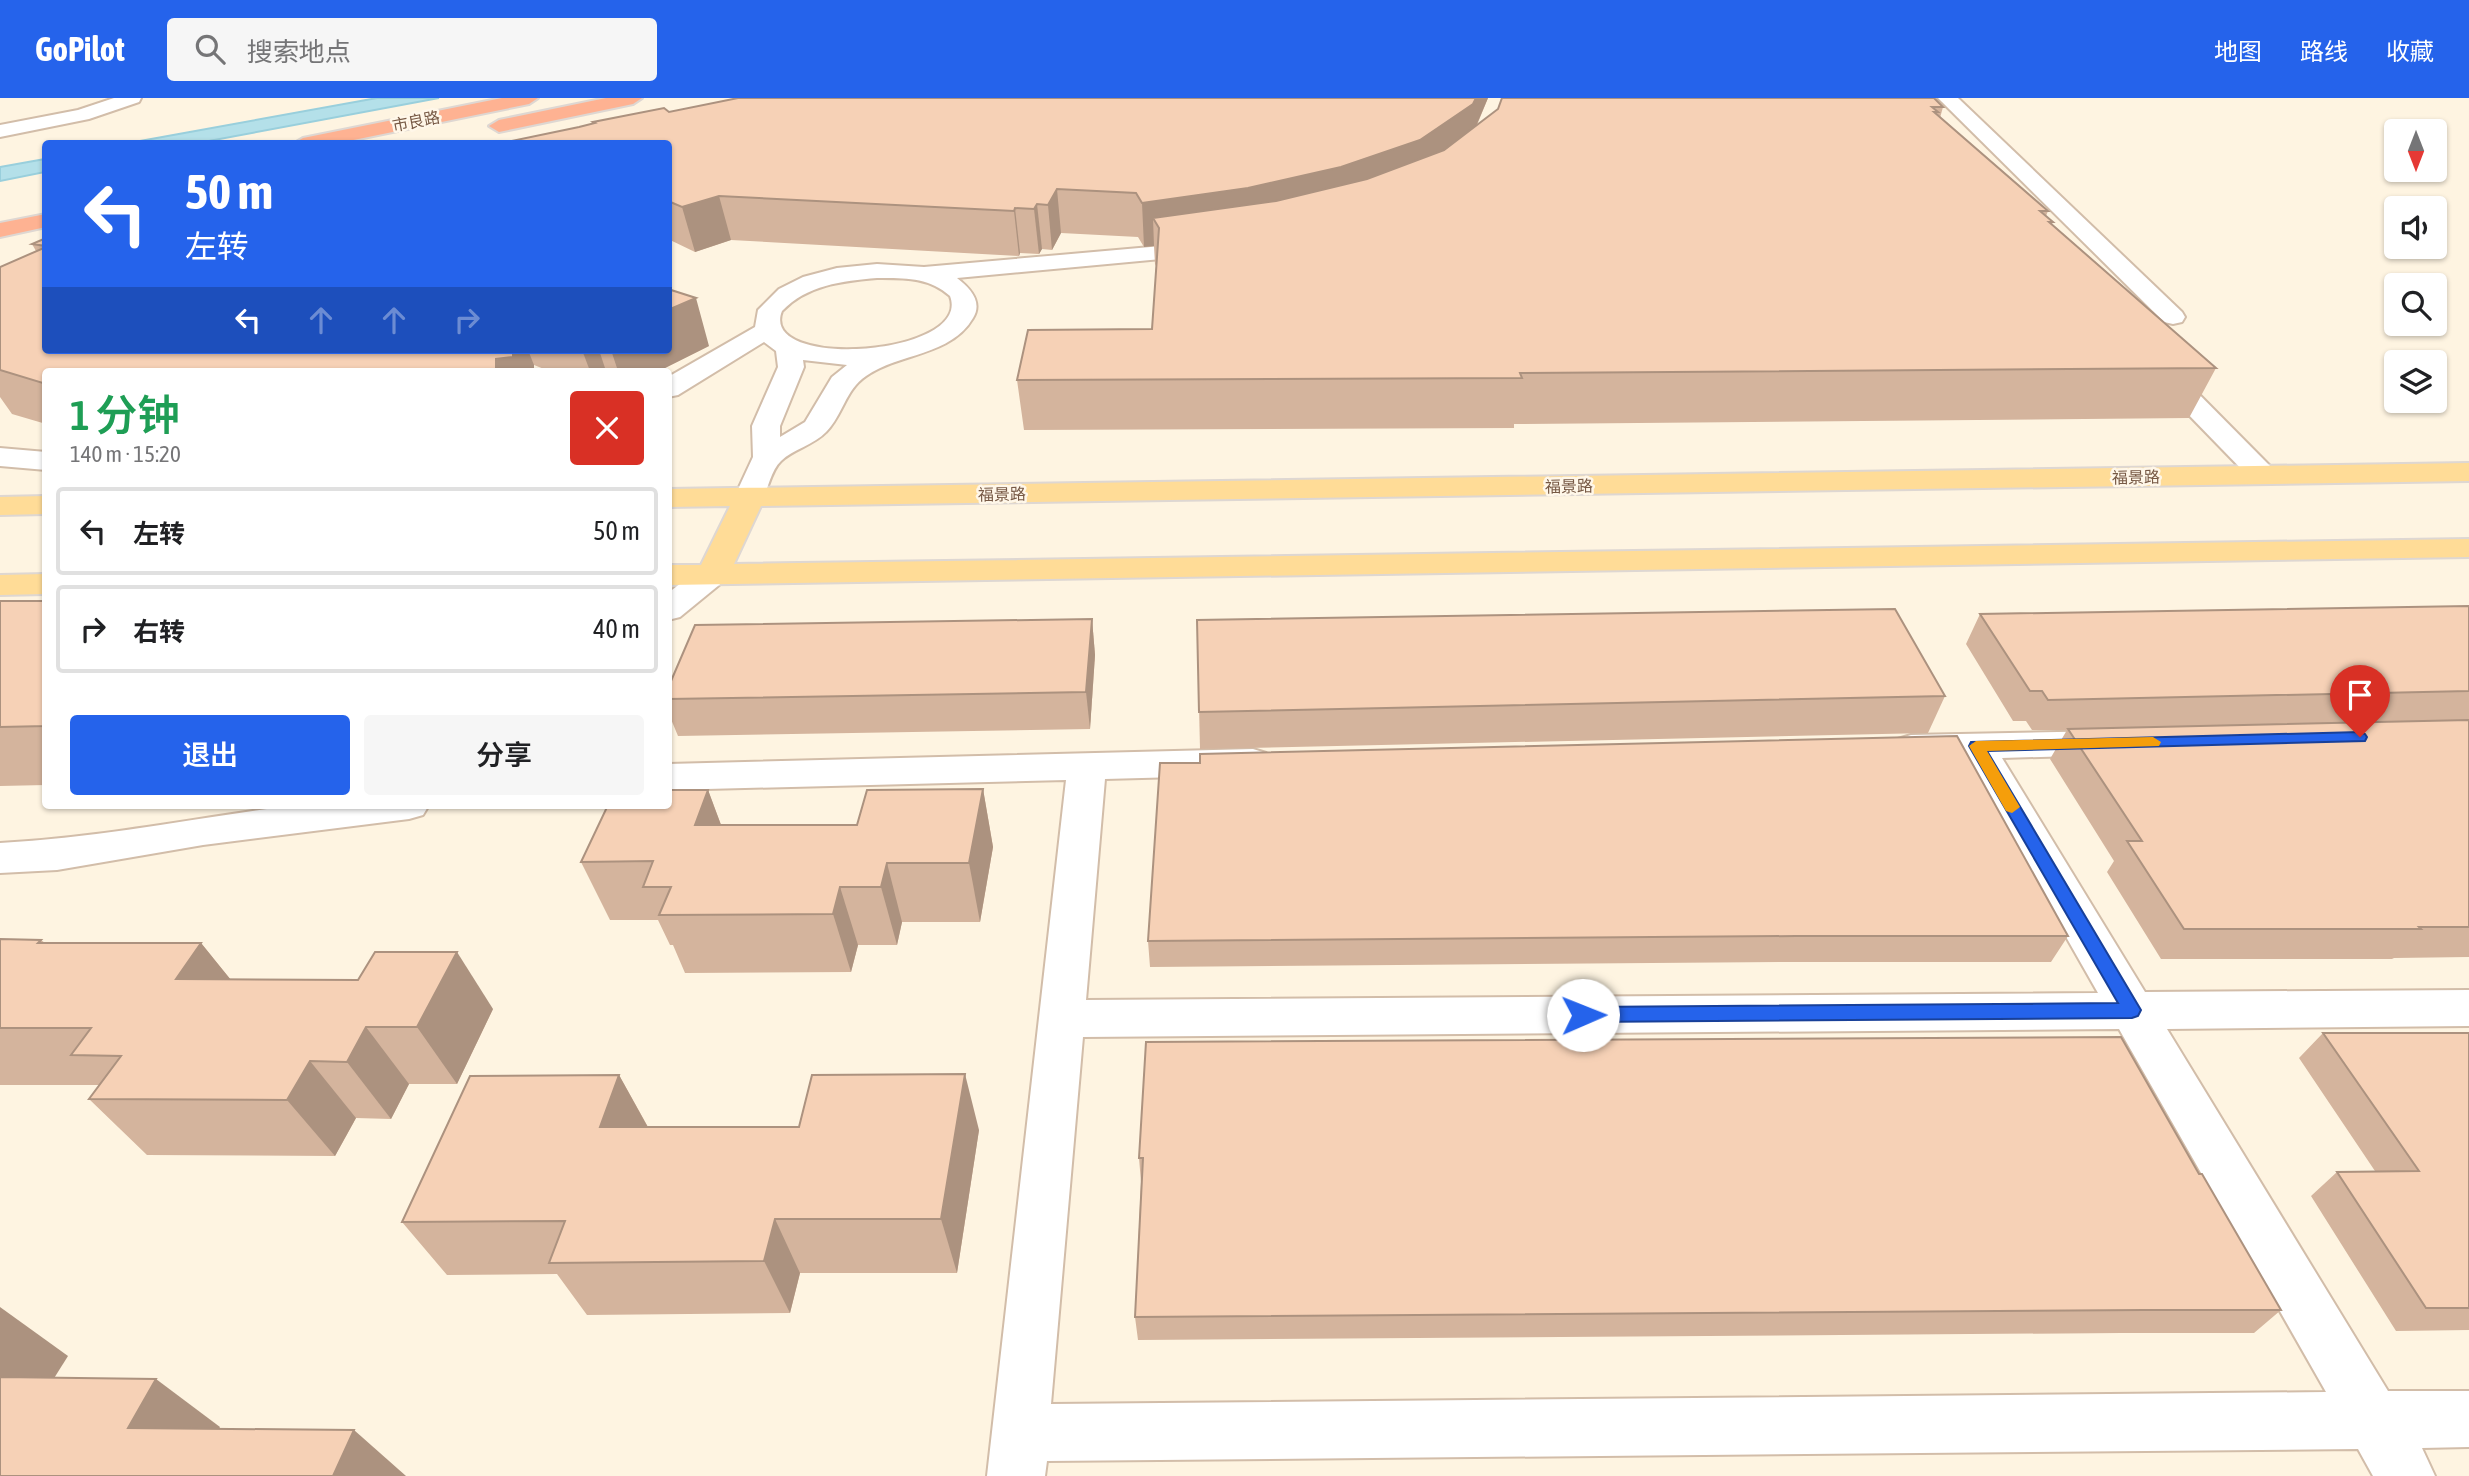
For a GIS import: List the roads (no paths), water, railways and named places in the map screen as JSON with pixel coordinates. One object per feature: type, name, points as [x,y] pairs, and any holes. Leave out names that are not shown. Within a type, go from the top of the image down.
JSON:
[{"type":"highway","name":"市良路","points":[[323,140],[529,98]]},
{"type":"highway","points":[[482,129],[633,98]]},
{"type":"highway","points":[[0,230],[42,221]]},
{"type":"main road","name":"福景路","points":[[672,498],[2469,472]]},
{"type":"main road","points":[[713,574],[749,498]]},
{"type":"main road","points":[[0,506],[42,505]]},
{"type":"main road","points":[[672,575],[2469,548]]},
{"type":"main road","points":[[0,584],[42,584]]},
{"type":"lane","points":[[0,131],[82,116],[132,98]]},
{"type":"lane","points":[[1947,98],[2173,317]]},
{"type":"lane","points":[[749,498],[767,457],[766,426],[791,367],[778,338],[766,320],[769,311],[783,297],[807,284],[853,273],[901,271],[923,274],[1164,255],[1229,246]]},
{"type":"lane","points":[[767,457],[816,427],[841,383],[858,369],[943,334],[961,318],[966,307],[963,297],[955,287],[923,274]]},
{"type":"lane","points":[[672,387],[778,338],[823,356],[846,357],[895,352]]},
{"type":"lane","points":[[2147,356],[2263,475]]},
{"type":"lane","points":[[0,457],[42,461]]},
{"type":"lane","points":[[672,607],[713,574]]},
{"type":"lane","points":[[1879,748],[2141,742]]},
{"type":"lane","points":[[1976,746],[2406,1476]]},
{"type":"lane","points":[[672,777],[1282,761]]},
{"type":"lane","points":[[1087,766],[1018,1454],[2469,1419]]},
{"type":"lane","points":[[0,858],[57,855],[203,831],[377,809]]},
{"type":"lane","points":[[1062,1019],[2469,1008]]},
{"type":"water","points":[[377,98],[439,98],[214,140],[146,140]]},
{"type":"water","points":[[42,160],[42,173],[0,181],[0,167]]}]
